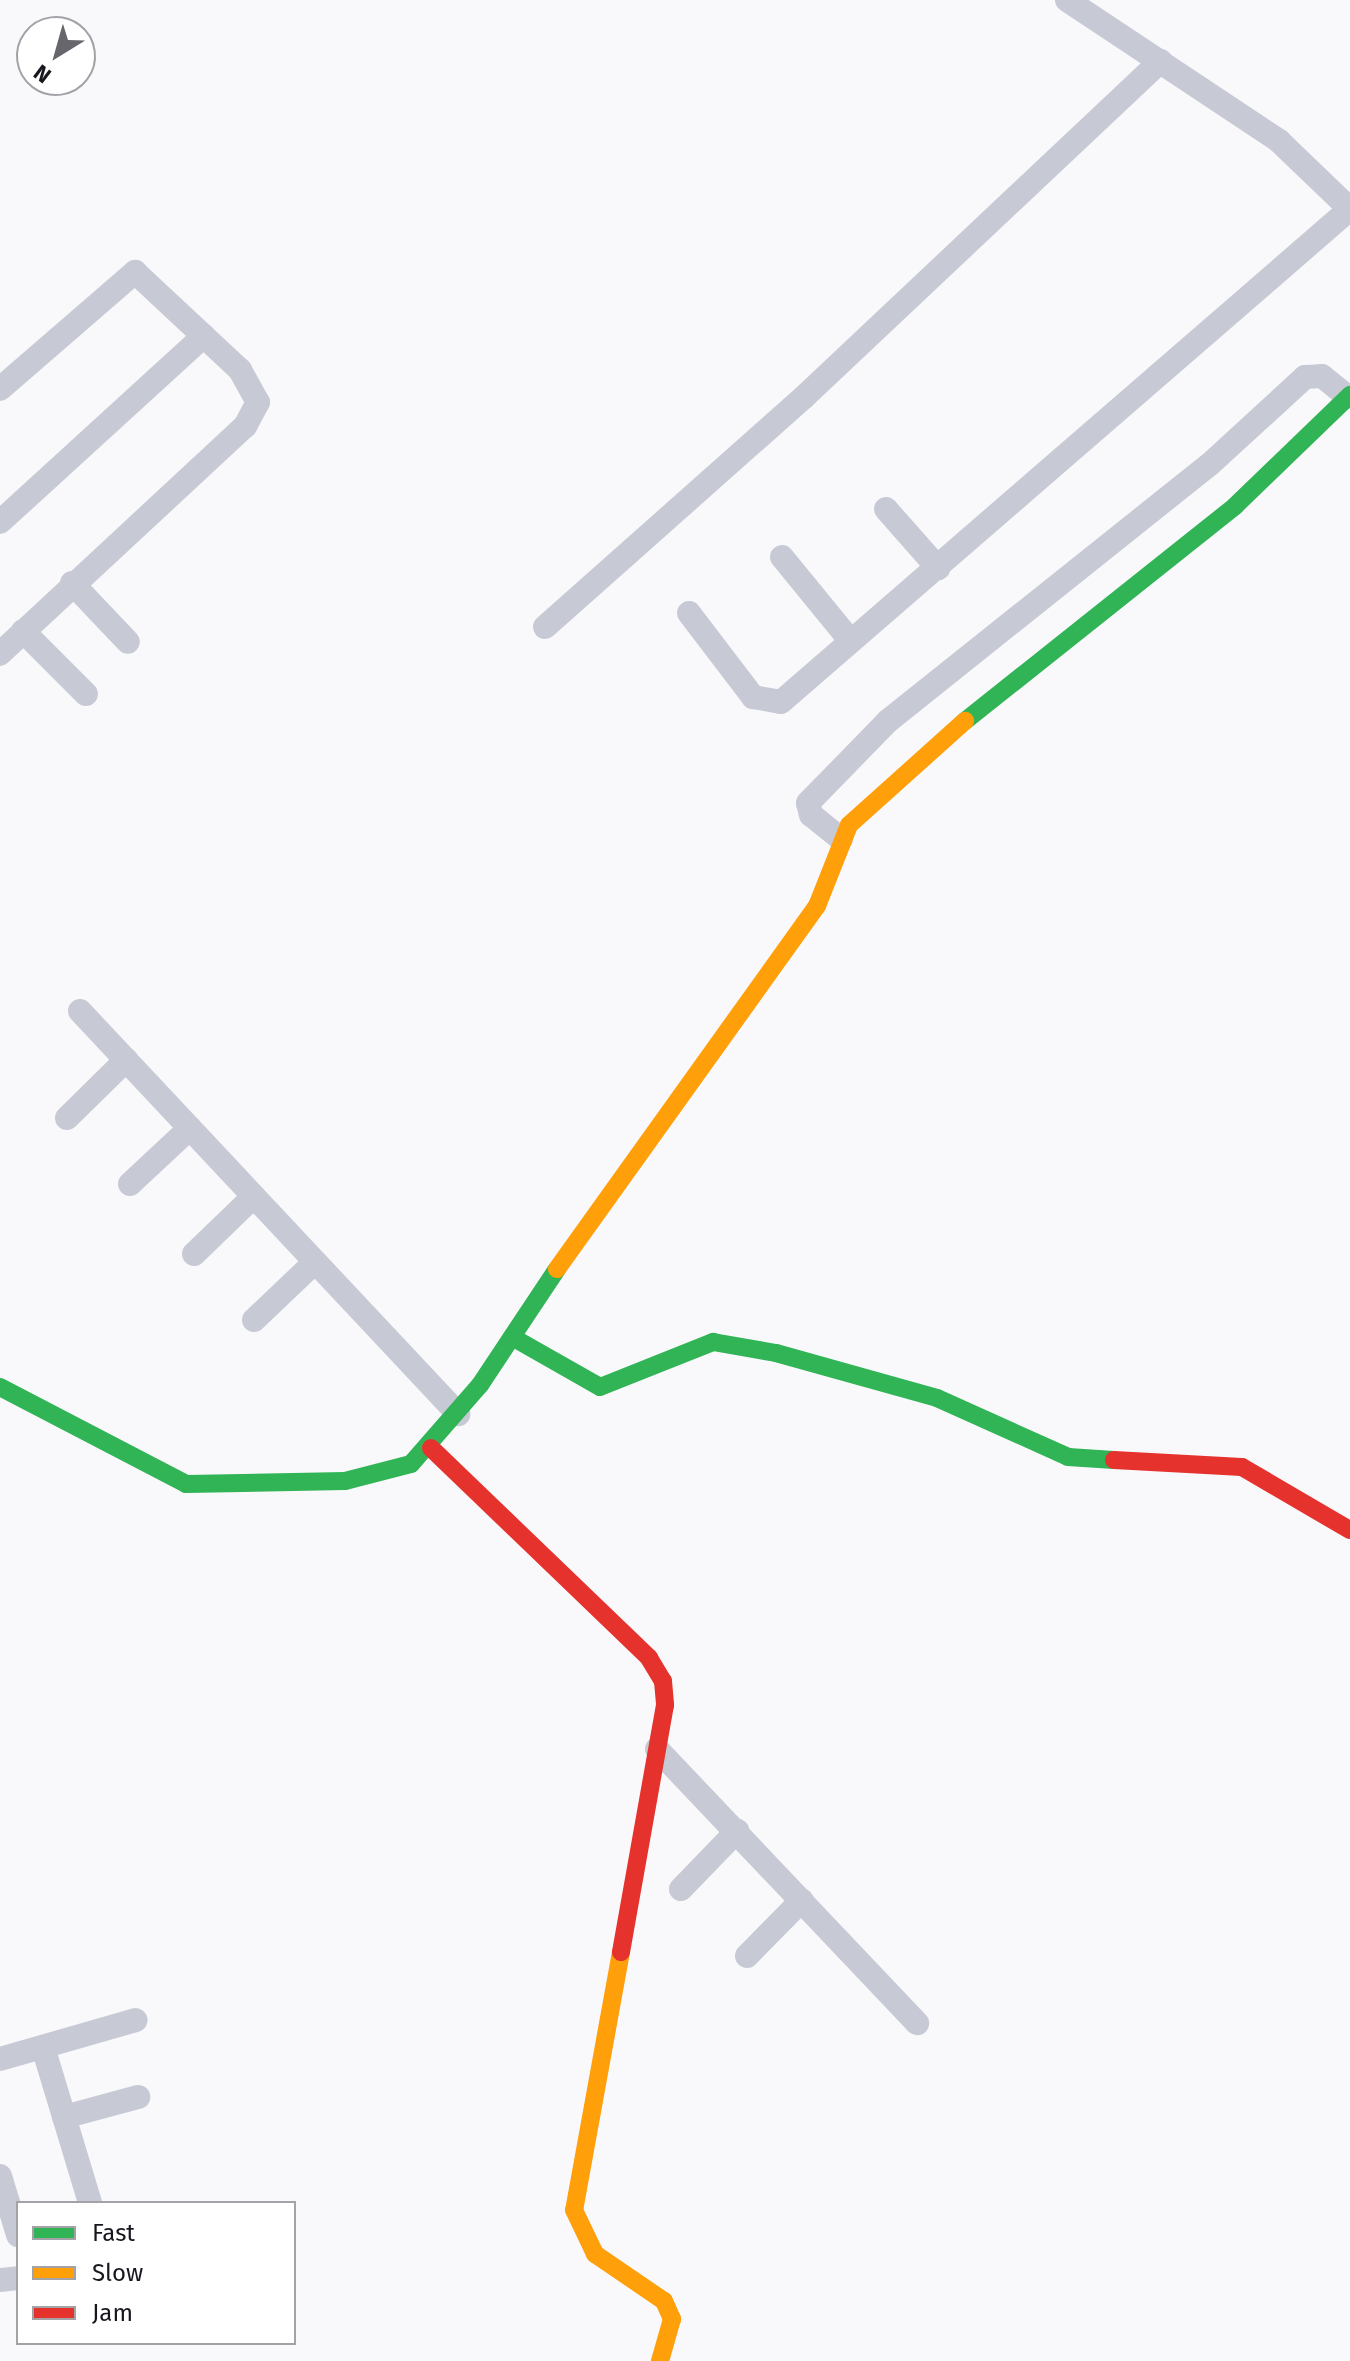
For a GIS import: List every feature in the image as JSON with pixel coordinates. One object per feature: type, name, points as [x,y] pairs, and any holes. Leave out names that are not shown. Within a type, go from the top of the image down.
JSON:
[{"type":"street","points":[[689,613],[753,697],[773,705],[938,568],[1346,196],[1279,141],[1067,0]]},
{"type":"street","points":[[545,627],[758,440],[1161,61]]},
{"type":"street","points":[[0,389],[135,272],[255,387],[254,415],[8,642],[86,694]]},
{"type":"street","points":[[0,522],[204,336]]},
{"type":"street","points":[[0,1387],[186,1484],[379,1477],[431,1448],[512,1337],[607,1193],[817,906],[841,839],[966,720],[1235,506],[1349,396],[1322,376],[1305,377],[1209,465],[888,721],[808,803],[811,815],[841,839]]},
{"type":"street","points":[[886,509],[938,568]]},
{"type":"street","points":[[782,557],[849,639]]},
{"type":"street","points":[[72,583],[128,642]]},
{"type":"street","points":[[80,1011],[458,1414]]},
{"type":"street","points":[[67,1118],[126,1060]]},
{"type":"street","points":[[130,1184],[190,1128]]},
{"type":"street","points":[[194,1254],[254,1196]]},
{"type":"street","points":[[254,1320],[315,1262]]},
{"type":"street","points":[[512,1337],[600,1387],[713,1342],[776,1353],[937,1398],[1068,1457],[1242,1467],[1350,1530]]},
{"type":"street","points":[[431,1448],[649,1658],[664,1693],[657,1749],[574,2210],[595,2254],[664,2301],[672,2330],[660,2361]]},
{"type":"street","points":[[657,1749],[917,2023]]},
{"type":"street","points":[[681,1889],[737,1831]]},
{"type":"street","points":[[747,1956],[802,1900]]},
{"type":"street","points":[[0,2059],[136,2020]]},
{"type":"street","points":[[43,2047],[89,2201]]},
{"type":"street","points":[[64,2117],[138,2097]]},
{"type":"street","points":[[0,2176],[16,2228]]},
{"type":"traffic: fast","points":[[965,721],[1235,506],[1350,395]]},
{"type":"traffic: fast","points":[[0,1387],[186,1484],[345,1481],[411,1464],[480,1385],[557,1269]]},
{"type":"traffic: fast","points":[[512,1337],[600,1387],[713,1342],[776,1353],[937,1398],[1068,1457],[1114,1460]]},
{"type":"traffic: slow","points":[[557,1269],[817,906],[849,825],[965,721]]},
{"type":"traffic: slow","points":[[621,1952],[574,2210],[595,2254],[664,2301],[672,2319],[660,2361]]},
{"type":"traffic: jam","points":[[431,1448],[649,1658],[663,1681],[665,1705],[621,1952]]},
{"type":"traffic: jam","points":[[1114,1460],[1242,1467],[1350,1530]]}]
